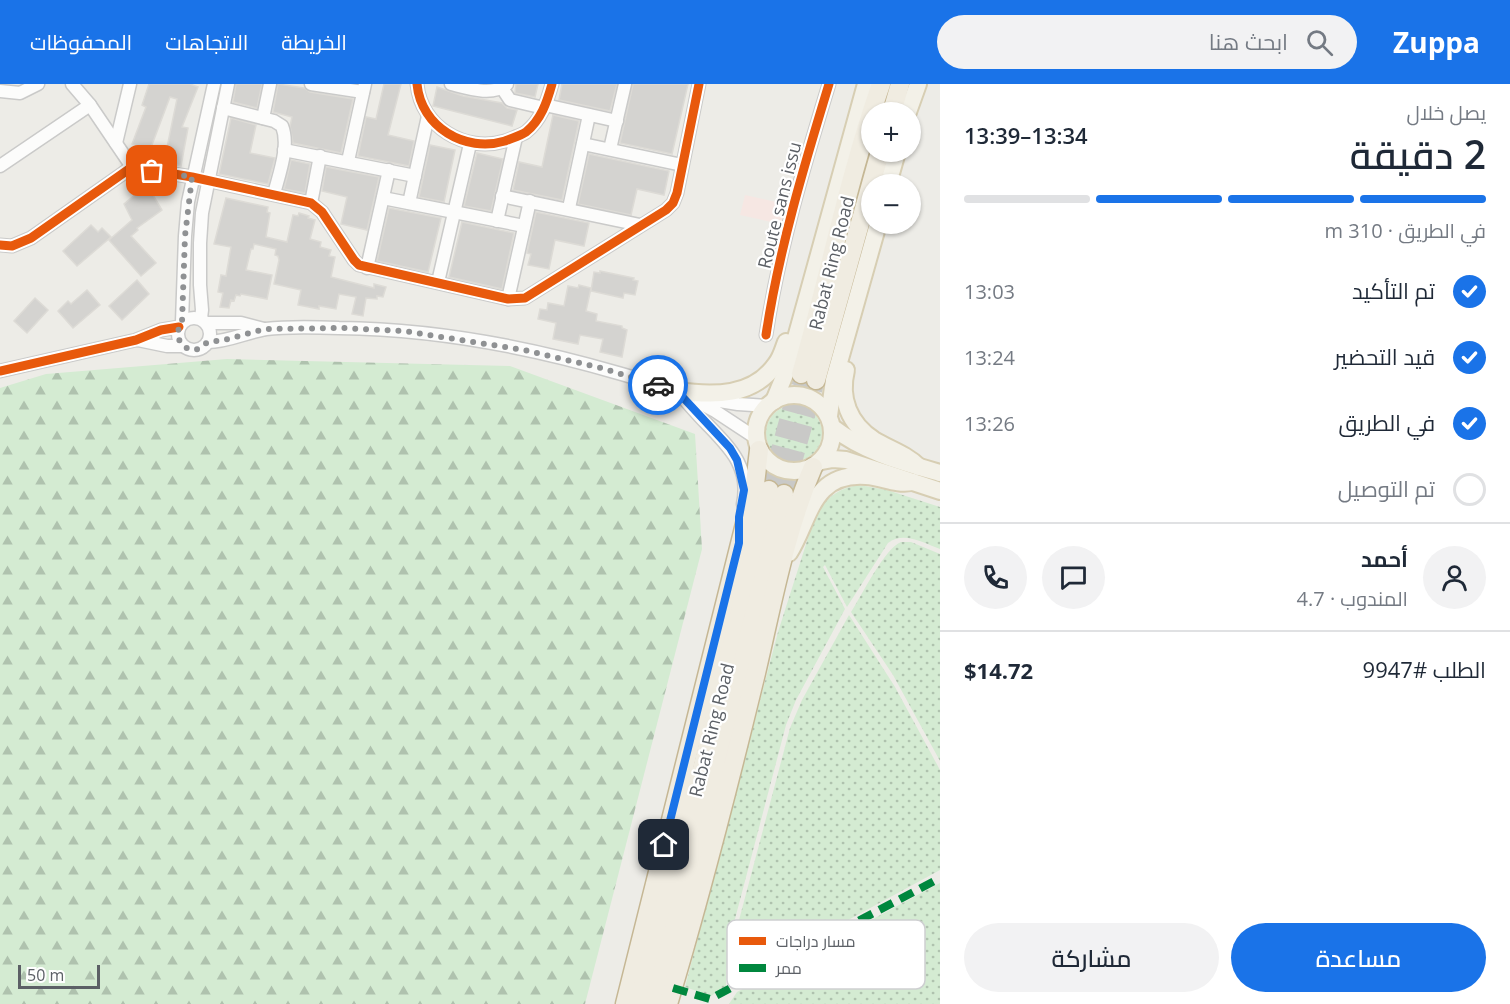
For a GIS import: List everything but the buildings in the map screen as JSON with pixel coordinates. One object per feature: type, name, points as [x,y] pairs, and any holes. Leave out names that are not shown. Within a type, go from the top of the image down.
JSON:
[{"type":"highway","name":"Rabat Ring Road","points":[[875,102],[881,84]]},
{"type":"highway","points":[[894,102],[900,84]]},
{"type":"highway","name":"Rabat Ring Road","points":[[861,147],[820,310],[809,376],[877,162]]},
{"type":"highway","points":[[625,1004],[757,473],[758,444]]},
{"type":"highway","points":[[668,1004],[731,773],[783,561],[803,490],[817,464]]},
{"type":"highway","name":"Rabat Ring Road","points":[[638,1004],[776,492],[716,769],[654,1004]]},
{"type":"main road","points":[[866,84],[784,378],[771,403],[759,417],[758,444],[773,465],[782,470],[803,471],[833,459],[916,474],[940,473]]},
{"type":"main road","points":[[912,102],[918,84]]},
{"type":"main road","points":[[817,464],[831,445],[830,422],[834,380],[875,234]]},
{"type":"main road","points":[[677,391],[716,395],[746,388],[763,378],[776,364],[787,339],[800,323]]},
{"type":"main road","points":[[846,339],[849,352],[843,391],[847,411],[854,422],[872,438],[901,453],[916,474]]},
{"type":"main road","points":[[771,403],[791,395],[818,402],[830,422],[850,440],[916,474],[940,491]]},
{"type":"main road","points":[[783,561],[796,542],[814,500],[828,487],[855,476],[875,477],[897,483],[916,474]]},
{"type":"street","points":[[0,91],[20,93],[38,84]]},
{"type":"street","points":[[72,84],[90,105],[132,167]]},
{"type":"street","points":[[116,143],[130,84]]},
{"type":"street","points":[[183,346],[178,339],[183,303],[185,236],[192,177],[214,84]]},
{"type":"street","points":[[208,342],[210,330],[203,320],[202,310],[200,243],[208,181],[228,84]]},
{"type":"street","points":[[263,118],[270,84]]},
{"type":"street","points":[[311,84],[331,88],[336,85],[364,88],[348,161]]},
{"type":"street","points":[[417,84],[428,116],[454,138],[470,144],[483,145],[525,133],[536,122],[545,106],[552,84]]},
{"type":"street","points":[[451,84],[487,90],[505,86],[510,100],[616,121]]},
{"type":"street","points":[[610,149],[625,84]]},
{"type":"street","points":[[0,245],[12,246],[31,238],[132,167],[192,177],[311,203],[322,212],[358,265],[508,299],[525,298],[666,210],[673,203],[699,84]]},
{"type":"street","name":"Route sans issu","points":[[766,334],[798,185],[829,84]]},
{"type":"street","points":[[0,166],[90,105]]},
{"type":"street","points":[[223,108],[274,121],[282,126],[285,134],[284,150],[274,194]]},
{"type":"street","points":[[569,208],[590,115]]},
{"type":"street","points":[[409,203],[428,116]]},
{"type":"street","points":[[497,221],[516,137]]},
{"type":"street","points":[[438,282],[470,144]]},
{"type":"street","points":[[583,144],[682,165]]},
{"type":"street","points":[[284,150],[415,176]]},
{"type":"street","points":[[311,203],[320,156]]},
{"type":"street","points":[[367,268],[389,170]]},
{"type":"street","points":[[502,196],[569,208],[640,225]]},
{"type":"street","points":[[382,198],[524,226]]},
{"type":"street","points":[[508,299],[530,201]]},
{"type":"street","points":[[161,330],[174,320],[183,303]]},
{"type":"street","points":[[0,371],[136,340],[193,317],[241,323],[265,329]]},
{"type":"street","points":[[136,340],[166,346],[183,346],[196,350],[208,342],[265,329],[342,328],[437,335],[567,359],[710,401],[771,403]]},
{"type":"street","points":[[677,391],[715,411],[758,444]]},
{"type":"street","points":[[677,391],[730,448],[737,460],[744,490],[739,517],[739,543]]},
{"type":"shaded area","points":[[745,195],[789,205],[785,225],[740,215]]},
{"type":"green space","points":[[227,359],[510,366],[695,434],[702,549],[585,1004],[0,1004],[0,388],[46,374]]},
{"type":"green space","points":[[789,405],[799,405],[814,413],[820,422],[822,433],[820,444],[814,453],[799,461],[789,461],[778,456],[771,449],[766,438],[766,428],[771,417],[778,410]]},
{"type":"green space","points":[[859,485],[887,490],[940,507],[940,549],[907,538],[888,543],[847,607],[825,565],[823,567],[845,609],[796,700],[786,725],[735,920],[727,920],[726,986],[711,996],[685,987],[778,632],[815,516],[833,495]]},
{"type":"green space","points":[[901,542],[911,542],[940,554],[940,761],[893,675],[851,612],[881,563],[894,546]]},
{"type":"green space","points":[[849,615],[895,687],[940,770],[940,870],[848,920],[739,920],[790,728],[802,700]]},
{"type":"green space","points":[[940,883],[940,1004],[729,1004],[737,992],[743,989],[925,989],[925,920],[871,920]]},
{"type":"tunnel","points":[[769,490],[801,374]]},
{"type":"tunnel","points":[[784,494],[816,380]]},
{"type":"marked path","points":[[860,920],[940,878]]},
{"type":"marked path","points":[[673,988],[710,999],[729,989]]},
{"type":"cycle path","points":[[417,84],[420,99],[436,124],[461,140],[490,144],[505,141],[526,132],[543,110],[552,84]]},
{"type":"cycle path","points":[[0,245],[12,246],[31,238],[132,167],[192,177],[311,203],[322,212],[359,265],[508,299],[525,298],[666,210],[673,203],[699,84]]},
{"type":"cycle path","points":[[766,335],[785,239],[829,84]]},
{"type":"cycle path","points":[[0,371],[136,340],[161,330],[179,327]]},
{"type":"way so far","points":[[152,171],[192,177],[185,236],[182,322],[177,331],[180,343],[187,349],[196,350],[208,342],[265,329],[342,328],[404,331],[567,359],[658,385]]},
{"type":"route","points":[[658,385],[677,391],[730,448],[741,469],[744,490],[739,517],[739,543],[664,845]]}]
